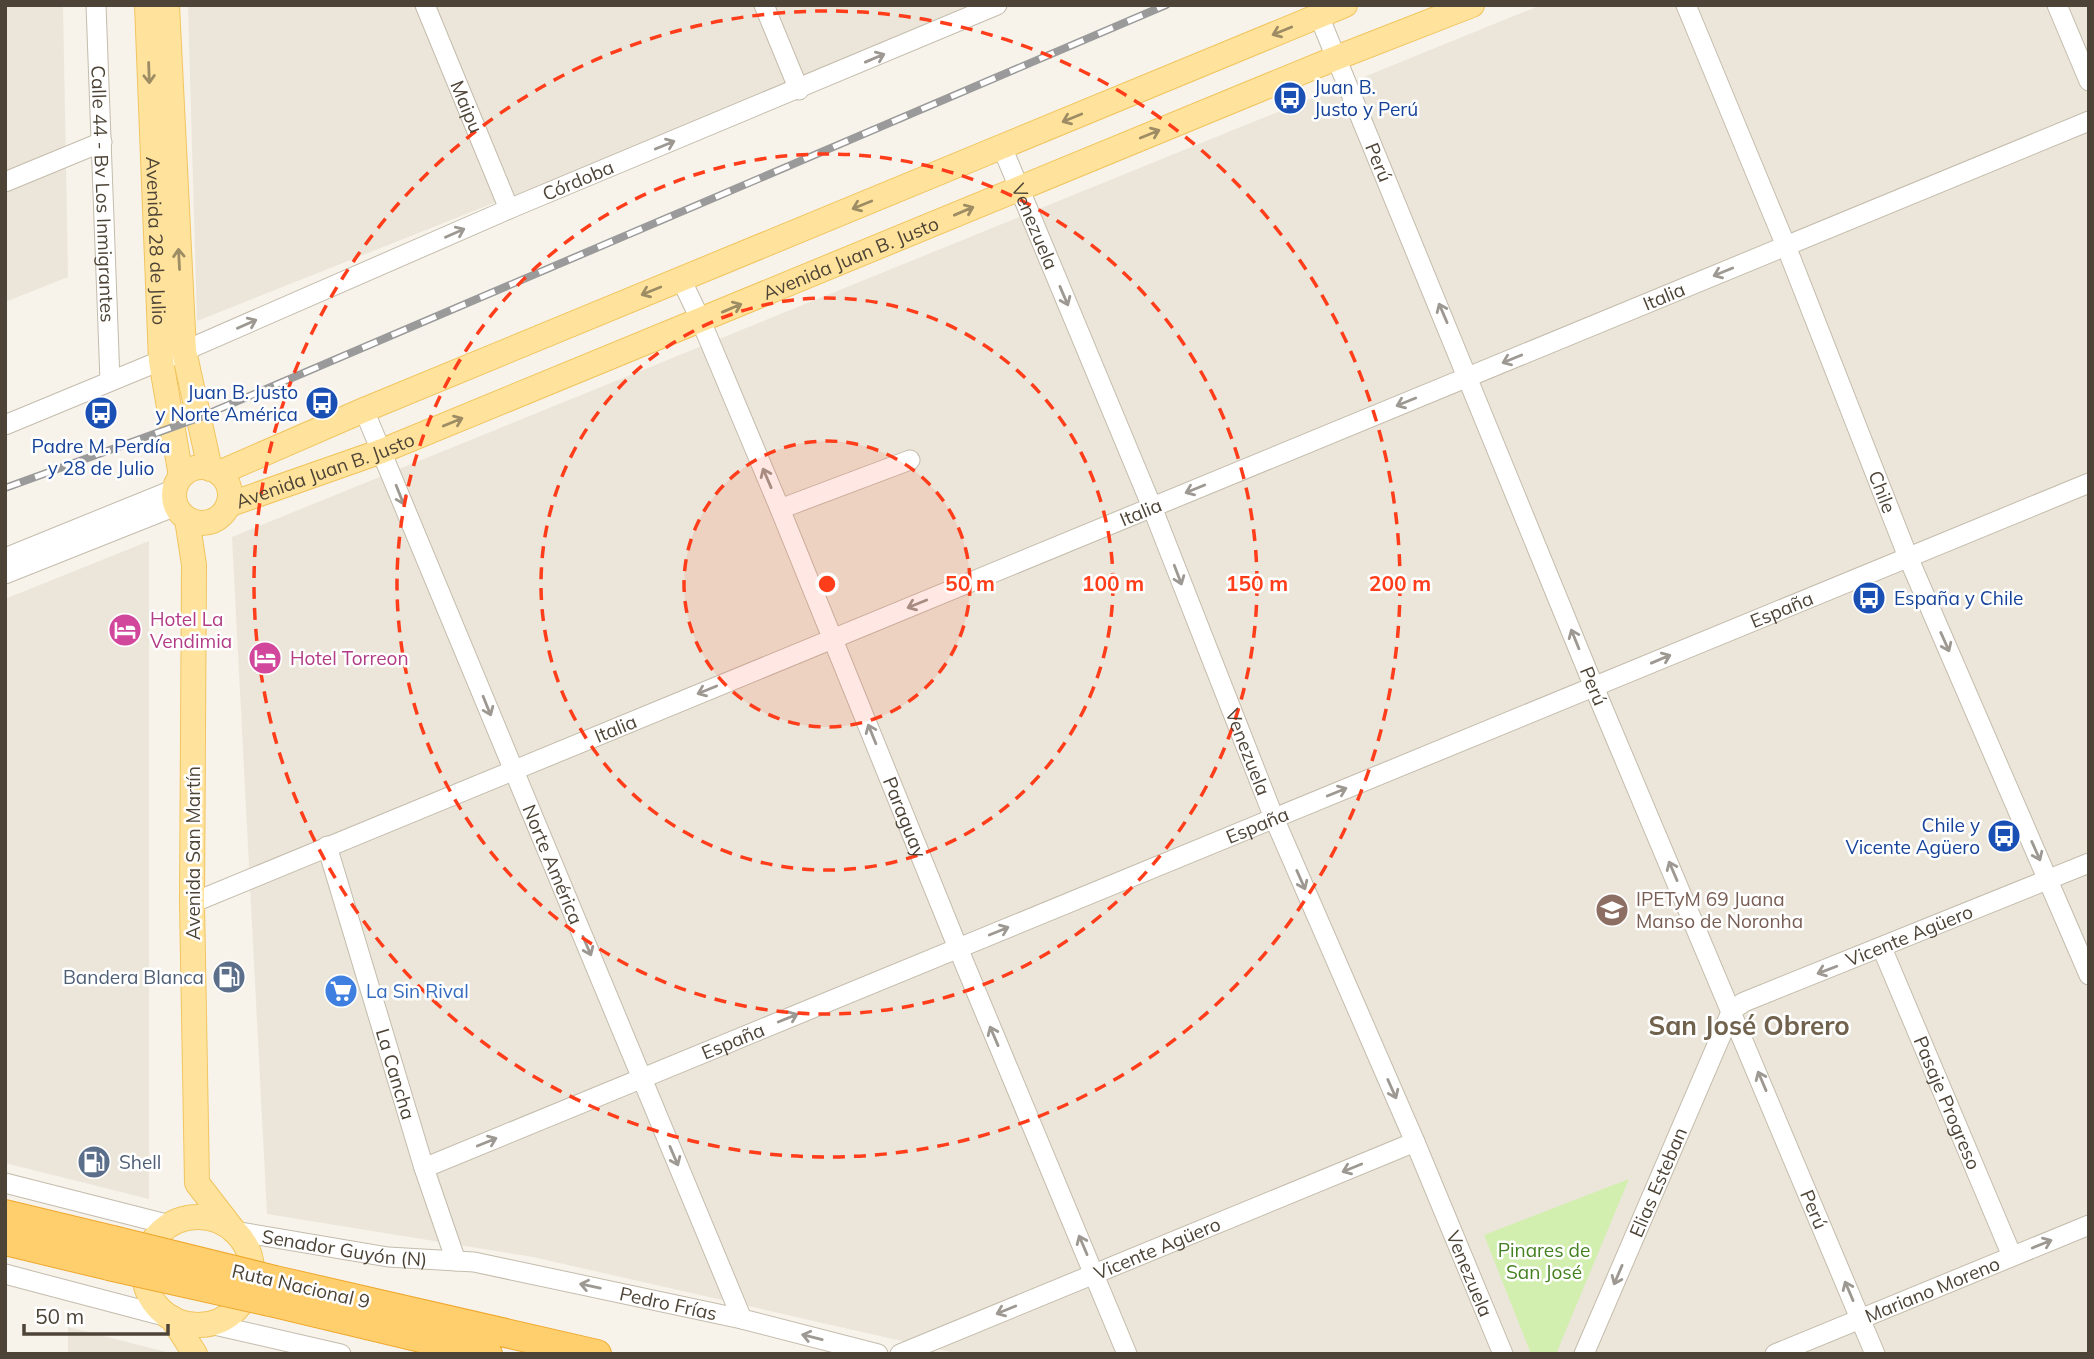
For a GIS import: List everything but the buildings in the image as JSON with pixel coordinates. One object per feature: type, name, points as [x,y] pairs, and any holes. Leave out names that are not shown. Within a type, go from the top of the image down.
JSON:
[{"type":"highway","name":"Ruta Nacional 9","points":[[5,1214],[111,1253]]},
{"type":"highway","name":"Ruta Nacional 9","points":[[5,1241],[111,1253],[272,1291],[597,1354]]},
{"type":"highway","name":"Ruta Nacional 9","points":[[272,1291],[488,1354]]},
{"type":"main road","name":"Avenida 28 de Julio","points":[[147,5],[161,361],[180,498]]},
{"type":"main road","name":"Avenida 28 de Julio","points":[[167,5],[184,351],[215,471]]},
{"type":"main road","name":"Avenida Juan B. Justo","points":[[215,471],[1345,5]]},
{"type":"main road","name":"Avenida Juan B. Justo","points":[[224,511],[382,451],[1336,58],[1472,5]]},
{"type":"main road","points":[[195,468],[215,471],[229,488],[224,511],[204,523],[180,498],[195,468]]},
{"type":"main road","name":"Avenida San Martín","points":[[180,498],[194,565],[192,904],[197,1183]]},
{"type":"main road","name":"Avenida San Martín","points":[[194,565],[224,511]]},
{"type":"main road","points":[[170,1225],[197,1183],[249,1252],[252,1279],[248,1291],[233,1312],[210,1324],[190,1325],[172,1318]]},
{"type":"main road","points":[[196,1354],[172,1318],[154,1301],[145,1279],[147,1254],[160,1233],[185,1219],[202,1217],[219,1222],[234,1231]]},
{"type":"main road","points":[[196,1354],[210,1324]]},
{"type":"street","name":"Calle 44 - Bv Los Inmigrantes","points":[[96,5],[110,381]]},
{"type":"street","name":"Maipu","points":[[425,5],[509,209]]},
{"type":"street","points":[[764,5],[799,90]]},
{"type":"street","name":"Córdoba","points":[[5,425],[161,361],[509,209],[997,5]]},
{"type":"street","name":"Chile","points":[[1686,5],[1786,246],[1908,557],[2089,975]]},
{"type":"street","points":[[2057,5],[2089,81]]},
{"type":"street","name":"Perú","points":[[1319,16],[1469,376],[1594,687],[1875,1354]]},
{"type":"street","name":"Italia","points":[[192,904],[327,846],[2089,121]]},
{"type":"street","points":[[5,182],[102,142]]},
{"type":"street","name":"Venezuela","points":[[1002,147],[1152,507],[1274,818],[1415,1142],[1503,1354]]},
{"type":"street","name":"Paraguay","points":[[681,279],[780,509],[957,948],[1127,1354]]},
{"type":"street","name":"Norte América","points":[[364,410],[742,1319]]},
{"type":"street","points":[[780,509],[910,460]]},
{"type":"street","name":"España","points":[[424,1167],[2089,483]]},
{"type":"street","points":[[5,558],[180,498]]},
{"type":"street","points":[[5,574],[180,498]]},
{"type":"street","name":"La Cancha","points":[[327,846],[424,1167],[456,1261]]},
{"type":"street","name":"Vicente Agüero","points":[[1732,1010],[1744,1002],[2089,863]]},
{"type":"street","name":"Pasaje Progreso","points":[[1882,948],[2012,1256]]},
{"type":"street","name":"Elias Esteban","points":[[1584,1354],[1732,1010]]},
{"type":"street","name":"Vicente Agüero","points":[[900,1354],[1415,1142]]},
{"type":"street","points":[[5,1183],[170,1225]]},
{"type":"street","name":"Mariano Moreno","points":[[1775,1354],[2089,1225]]},
{"type":"street","name":"Senador Guyón (N)","points":[[234,1231],[388,1257],[456,1261]]},
{"type":"street","name":"Pedro Frías","points":[[456,1261],[474,1262],[742,1319],[878,1354]]},
{"type":"street","points":[[5,1275],[172,1318]]},
{"type":"street","points":[[210,1324],[341,1354]]},
{"type":"shaded area","points":[[5,5],[63,5],[68,277],[5,302]]},
{"type":"shaded area","points":[[188,5],[992,5],[197,321]]},
{"type":"shaded area","points":[[1541,5],[2089,5],[2089,1354],[959,1354],[533,1257],[267,1214],[232,537]]},
{"type":"shaded area","points":[[149,541],[149,1199],[5,1163],[5,599]]},
{"type":"shaded area","points":[[68,1327],[174,1354],[68,1354]]},
{"type":"green space","name":"Pinares de San José","points":[[1629,1179],[1556,1354],[1531,1354],[1484,1235]]},
{"type":"railway","points":[[5,488],[198,418],[1166,5]]},
{"type":"place","name":"Juan B. Justo y Perú","points":[[1290,98]]},
{"type":"place","name":"Juan B. Justo y Norte América","points":[[322,403]]},
{"type":"place","name":"Padre M. Perdía y 28 de Julio","points":[[101,413]]},
{"type":"place","name":"España y Chile","points":[[1869,598]]},
{"type":"place","name":"Hotel La Vendimia","points":[[125,630]]},
{"type":"place","name":"Hotel Torreon","points":[[265,658]]},
{"type":"place","name":"Chile y Vicente Agüero","points":[[2004,836]]},
{"type":"place","name":"IPETyM 69 Juana Manso de Noronha","points":[[1612,910]]},
{"type":"place","name":"Bandera Blanca","points":[[229,977]]},
{"type":"place","name":"La Sin Rival","points":[[341,991]]},
{"type":"place","name":"Shell","points":[[94,1162]]},
{"type":"district","name":"San José Obrero","points":[[1749,1025]]}]
